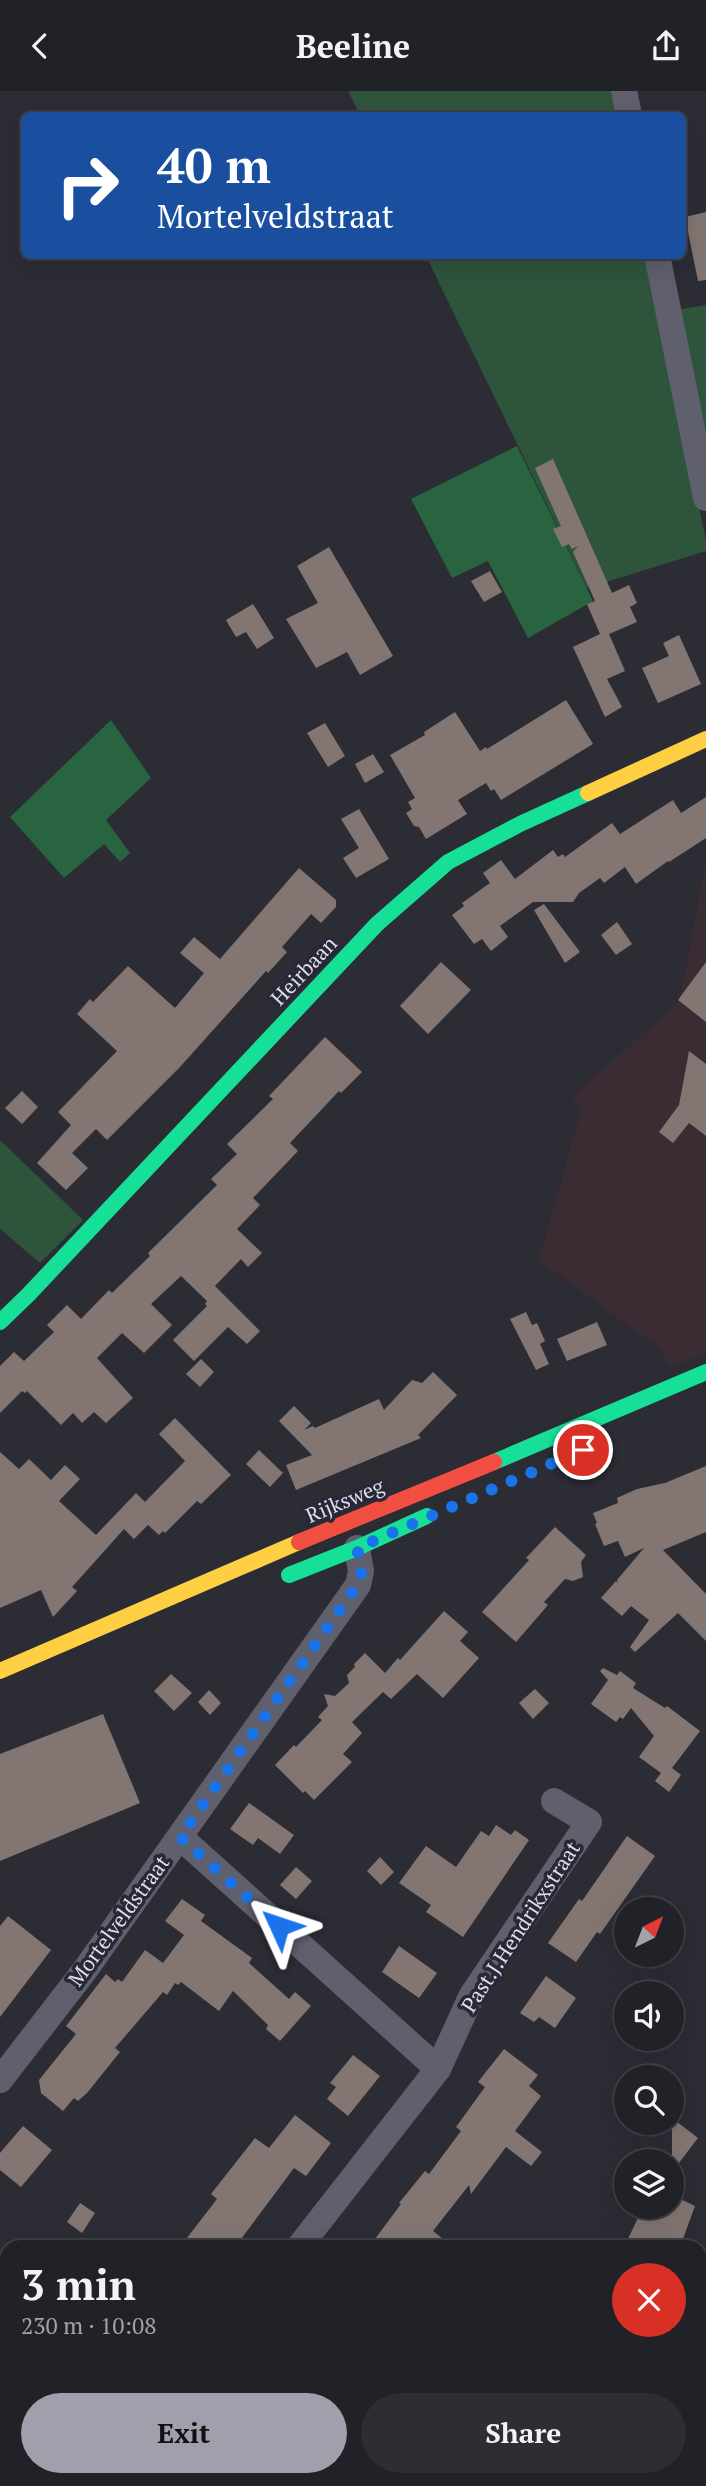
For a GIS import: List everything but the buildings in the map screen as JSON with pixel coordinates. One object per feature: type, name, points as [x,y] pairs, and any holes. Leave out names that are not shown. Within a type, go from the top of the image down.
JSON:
[{"type":"main road","name":"Heirbaan","points":[[0,1322],[377,924],[448,862],[520,824],[706,739]]},
{"type":"main road","name":"Rijksweg","points":[[0,1671],[347,1521],[421,1493],[706,1372]]},
{"type":"main road","points":[[276,1580],[357,1548],[447,1507]]},
{"type":"street","points":[[624,91],[628,112]]},
{"type":"street","points":[[658,259],[706,498]]},
{"type":"street","name":"Mortelveldstraat","points":[[0,2080],[85,1969],[358,1584],[362,1571],[357,1548]]},
{"type":"street","name":"Past.J.Hendrikxstraat","points":[[304,2240],[438,2069],[472,1995],[589,1822],[554,1801]]},
{"type":"street","points":[[180,1837],[438,2069]]},
{"type":"shaded area","points":[[706,860],[706,1353],[682,1363],[669,1365],[662,1350],[539,1260],[581,1110],[572,1097],[680,1001]]},
{"type":"green space","points":[[348,91],[616,91],[620,112],[358,112]]},
{"type":"green space","points":[[427,259],[649,259],[706,551],[587,588]]},
{"type":"green space","points":[[706,305],[706,428],[704,428],[676,310]]},
{"type":"green space","points":[[517,446],[593,601],[528,638],[488,561],[452,578],[411,499]]},
{"type":"green space","points":[[111,720],[151,778],[106,820],[130,853],[120,862],[104,844],[64,878],[10,817]]},
{"type":"green space","points":[[0,1140],[83,1220],[40,1263],[0,1229]]},
{"type":"traffic: fast","points":[[0,1322],[377,924],[448,862],[520,824],[588,793]]},
{"type":"traffic: fast","points":[[494,1462],[706,1372]]},
{"type":"traffic: fast","points":[[289,1575],[427,1516]]},
{"type":"traffic: slow","points":[[588,793],[706,739]]},
{"type":"traffic: slow","points":[[0,1671],[299,1542]]},
{"type":"traffic: jam","points":[[299,1542],[494,1462]]},
{"type":"route","points":[[279,1926],[180,1837],[358,1584],[362,1571],[357,1548],[583,1450]]}]
